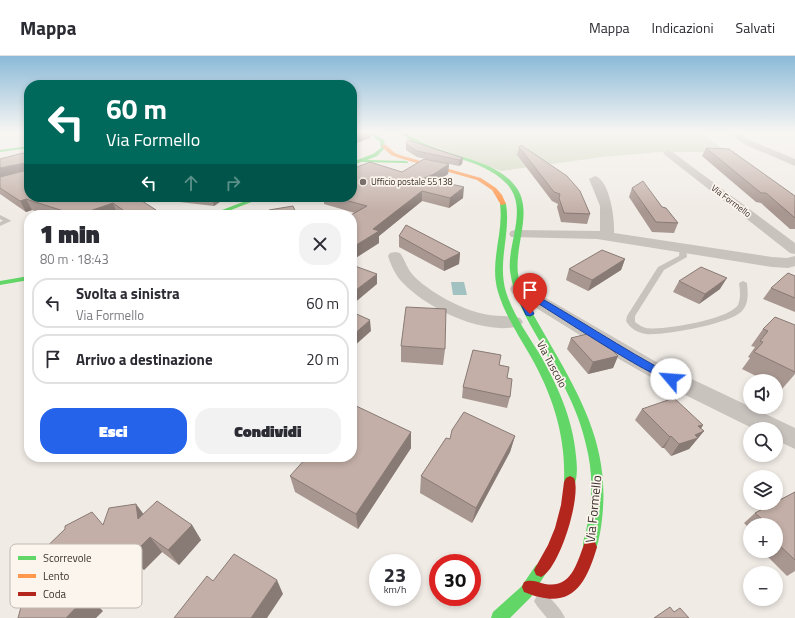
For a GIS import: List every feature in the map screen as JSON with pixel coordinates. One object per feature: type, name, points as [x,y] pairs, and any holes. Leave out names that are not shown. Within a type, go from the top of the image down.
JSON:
[{"type":"street","points":[[357,162],[367,158]]},
{"type":"street","points":[[405,158],[417,162]]},
{"type":"street","name":"Via Formello","points":[[460,158],[486,168],[510,184],[520,200],[513,264],[518,289],[584,416],[592,441],[597,468],[594,525],[583,569],[577,580],[567,588],[553,592],[541,591],[529,587]]},
{"type":"street","name":"Via Formello","points":[[675,158],[795,250]]},
{"type":"street","points":[[784,158],[795,163]]},
{"type":"street","points":[[361,161],[388,160],[417,162]]},
{"type":"street","name":"Via Tuscolo","points":[[417,162],[475,178],[490,185],[499,194],[502,201],[504,220],[498,257],[498,274],[505,302],[514,322],[542,368],[555,395],[567,430],[571,485],[565,522],[547,562],[518,600],[499,618]]},
{"type":"street","points":[[595,179],[604,197],[608,210],[608,236]]},
{"type":"street","points":[[226,210],[247,202]]},
{"type":"street","points":[[516,234],[579,234],[608,236],[772,262],[788,263],[795,261]]},
{"type":"street","points":[[395,256],[400,268],[410,281],[427,294],[455,310],[482,320],[514,322]]},
{"type":"street","points":[[0,283],[24,279]]},
{"type":"street","points":[[518,289],[548,305],[655,371],[761,422]]},
{"type":"street","points":[[783,433],[795,439]]},
{"type":"lane","points":[[0,216],[8,221],[0,224]]},
{"type":"lane","points":[[683,248],[683,257],[661,269],[631,316],[630,322],[634,327],[643,331],[658,331],[725,318],[736,312],[742,305],[744,299],[742,283]]},
{"type":"lane","points":[[529,587],[557,618]]},
{"type":"green space","points":[[467,158],[593,158],[501,171]]},
{"type":"water","points":[[451,282],[464,282],[467,295],[453,295]]},
{"type":"building","points":[[24,158],[24,163],[0,168],[0,159]]},
{"type":"building","points":[[451,158],[463,158],[459,160]]},
{"type":"building","points":[[528,158],[541,158],[567,176],[580,191],[590,214],[564,213],[559,198],[560,194],[554,192]]},
{"type":"building","points":[[718,158],[742,158],[795,196],[795,218],[766,193],[761,193]]},
{"type":"building","points":[[424,159],[449,164],[434,174],[424,178],[464,187],[450,198],[422,191],[373,229],[379,231],[357,245],[357,212],[367,206],[352,202],[357,202],[357,167],[370,162],[402,172]]},
{"type":"building","points":[[24,171],[24,200],[20,201],[0,188],[0,177]]},
{"type":"building","points":[[643,181],[662,207],[666,208],[678,223],[656,222],[632,188]]},
{"type":"building","points":[[35,202],[144,202],[156,210],[123,210],[113,203],[93,210],[60,210]]},
{"type":"building","points":[[293,206],[295,210],[269,210]]},
{"type":"building","points":[[406,225],[460,253],[444,261],[399,236]]},
{"type":"building","points":[[602,250],[625,259],[592,280],[569,269]]},
{"type":"building","points":[[357,267],[377,274],[357,289]]},
{"type":"building","points":[[701,267],[727,278],[705,294],[679,281]]},
{"type":"building","points":[[788,273],[795,276],[795,298],[771,288]]},
{"type":"building","points":[[406,307],[446,309],[445,349],[401,346]]},
{"type":"building","points":[[357,314],[370,320],[357,332]]},
{"type":"building","points":[[775,317],[795,325],[795,372],[754,352],[763,342],[760,341],[768,331],[763,329]]},
{"type":"building","points":[[595,332],[618,356],[593,362],[571,338]]},
{"type":"building","points":[[473,350],[501,355],[499,365],[509,367],[507,378],[512,379],[510,397],[463,387]]},
{"type":"building","points":[[674,398],[703,425],[698,426],[704,431],[695,435],[698,438],[679,444],[642,409]]},
{"type":"building","points":[[357,406],[411,432],[356,514],[290,476],[303,462],[357,462]]},
{"type":"building","points":[[464,412],[515,436],[476,508],[421,476],[446,438],[450,439],[452,430]]},
{"type":"building","points":[[795,492],[795,560],[783,549],[783,518],[761,518],[755,513],[761,510],[783,510],[783,498]]},
{"type":"building","points":[[157,501],[192,525],[168,550],[150,537],[142,545],[50,544],[65,529],[65,526],[92,512],[103,525],[109,508],[136,504],[138,519]]},
{"type":"building","points":[[234,554],[277,580],[251,618],[174,618],[207,576],[213,581]]},
{"type":"building","points":[[670,607],[674,612],[680,608],[689,618],[654,618]]},
{"type":"building","points":[[21,608],[76,608],[66,618],[18,618]]},
{"type":"traffic: fast","points":[[357,162],[367,158]]},
{"type":"traffic: fast","points":[[462,158],[479,164],[499,175],[515,190],[519,199],[519,221],[514,258],[515,279],[521,298],[575,399],[585,422],[592,444],[598,492],[596,518],[590,547]]},
{"type":"traffic: fast","points":[[361,161],[406,162]]},
{"type":"traffic: fast","points":[[226,210],[247,202]]},
{"type":"traffic: fast","points":[[503,204],[504,223],[498,265],[502,292],[514,320],[539,362],[559,405],[564,420],[570,451],[570,482]]},
{"type":"traffic: fast","points":[[0,283],[24,279]]},
{"type":"traffic: fast","points":[[499,618],[526,592],[541,570]]},
{"type":"traffic: slow","points":[[405,158],[479,179],[494,189],[499,195],[503,204]]},
{"type":"traffic: jam","points":[[541,570],[548,560],[562,528],[570,482]]},
{"type":"traffic: jam","points":[[529,587],[540,591],[557,592],[572,585],[585,563],[590,547]]},
{"type":"place","name":"Ufficio postale 55138","points":[[363,182]]},
{"type":"route","points":[[530,314],[518,289],[548,305],[633,359],[671,379]]}]
